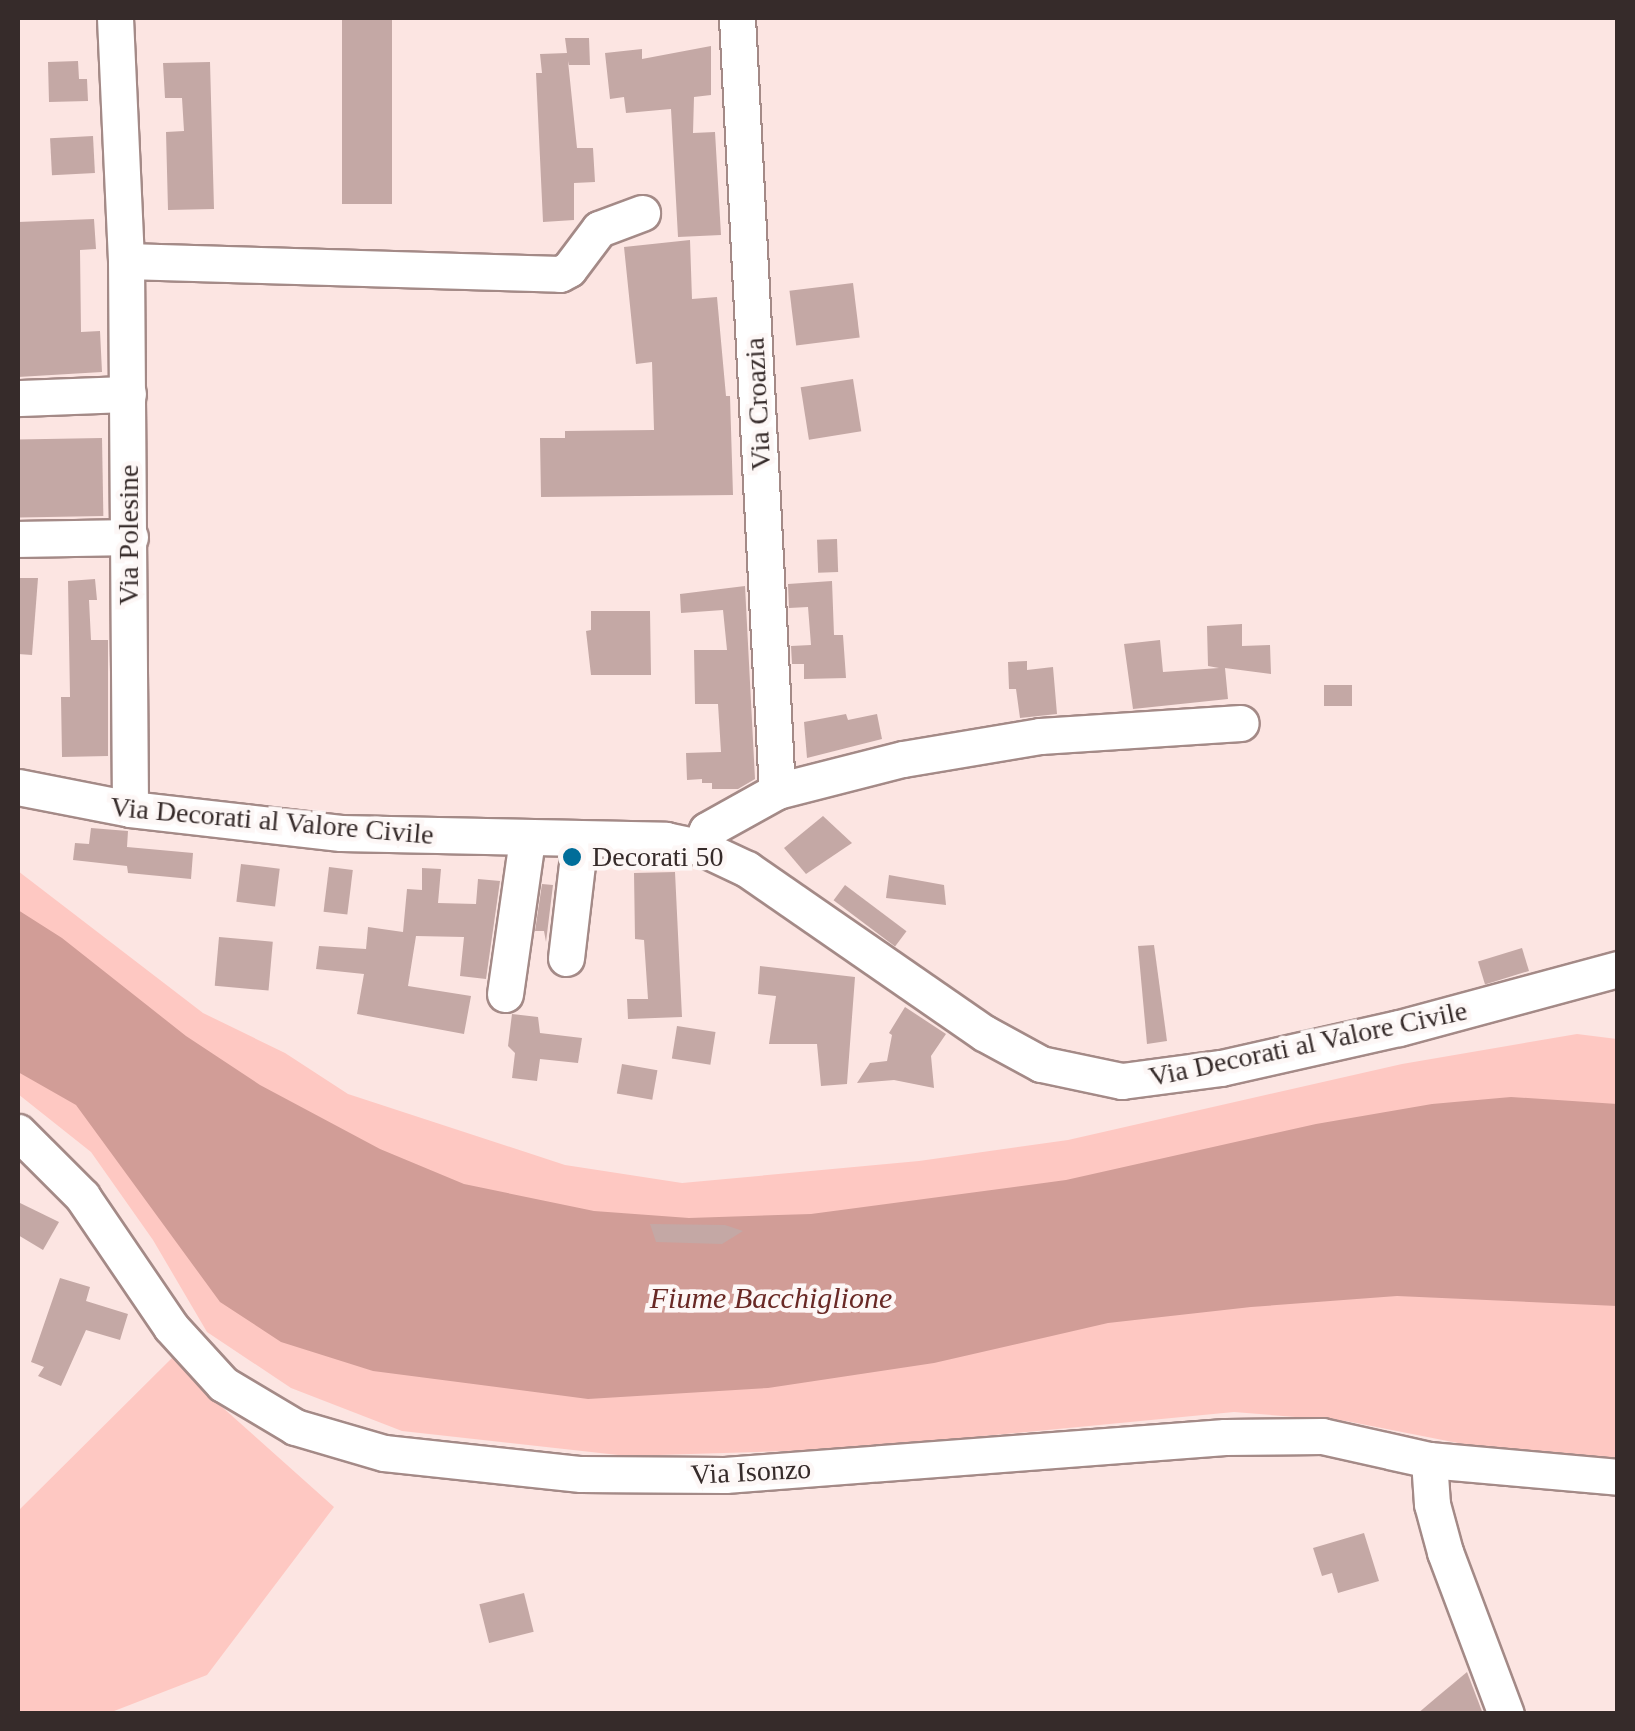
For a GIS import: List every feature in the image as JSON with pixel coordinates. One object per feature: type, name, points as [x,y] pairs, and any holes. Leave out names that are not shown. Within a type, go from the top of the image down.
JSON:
[{"type":"street","name":"Via Polesine","points":[[114,18],[126,261],[130,809]]},
{"type":"street","name":"Via Croazia","points":[[737,18],[777,791]]},
{"type":"street","points":[[126,261],[560,274],[569,270],[599,229],[642,212]]},
{"type":"street","points":[[18,398],[128,394]]},
{"type":"street","points":[[18,539],[130,537]]},
{"type":"street","points":[[700,847],[707,830],[777,791],[971,746],[1040,736],[1241,723]]},
{"type":"street","name":"Via Decorati al Valore Civile","points":[[18,787],[130,809],[341,833],[666,840],[700,847],[747,869],[984,1033],[1042,1064],[1080,1076],[1122,1081],[1220,1068],[1400,1028],[1618,968]]},
{"type":"street","points":[[505,994],[528,838]]},
{"type":"street","points":[[566,958],[580,839]]},
{"type":"street","name":"Via Isonzo","points":[[18,1132],[82,1196],[171,1327],[222,1384],[295,1427],[338,1442],[431,1461],[632,1476],[726,1475],[1273,1436],[1352,1440],[1429,1460],[1618,1477]]},
{"type":"street","points":[[1429,1460],[1432,1504],[1446,1552],[1506,1714]]},
{"type":"shaded area","points":[[18,871],[203,1013],[285,1053],[348,1094],[565,1165],[682,1183],[919,1161],[1068,1140],[1402,1064],[1577,1034],[1617,1039],[1617,1458],[1468,1445],[1346,1421],[1234,1412],[850,1449],[627,1456],[402,1431],[291,1388],[207,1332],[153,1240],[91,1152],[18,1094]]},
{"type":"shaded area","points":[[173,1357],[194,1382],[334,1507],[207,1675],[109,1713],[18,1714],[18,1511]]},
{"type":"water","name":"Fiume Bacchiglione","points":[[18,910],[62,938],[186,1036],[260,1085],[380,1149],[464,1184],[594,1211],[689,1218],[811,1214],[1066,1180],[1316,1124],[1432,1104],[1511,1097],[1617,1104],[1617,1306],[1397,1296],[1251,1307],[1108,1323],[934,1363],[768,1388],[588,1399],[373,1371],[281,1342],[220,1302],[76,1105],[18,1072]]},
{"type":"building","points":[[342,18],[392,18],[392,204],[342,204]]},
{"type":"building","points":[[565,38],[589,38],[590,65],[569,65],[568,61],[577,148],[593,148],[595,182],[574,183],[574,220],[543,222],[536,73],[542,73],[540,54],[567,53]]},
{"type":"building","points":[[711,46],[711,95],[694,97],[693,133],[715,132],[721,235],[678,237],[671,109],[626,113],[624,97],[610,99],[605,53],[642,49],[642,59]]},
{"type":"building","points":[[78,61],[79,79],[87,79],[88,101],[49,102],[48,62]]},
{"type":"building","points":[[210,62],[214,209],[168,210],[166,132],[184,131],[182,98],[165,98],[163,63]]},
{"type":"building","points":[[93,136],[95,173],[52,175],[50,138]]},
{"type":"building","points":[[94,219],[96,249],[80,250],[81,332],[100,331],[102,372],[18,377],[18,222]]},
{"type":"building","points":[[690,240],[692,299],[717,297],[726,396],[730,396],[733,495],[541,497],[540,438],[565,438],[565,431],[654,430],[652,362],[636,364],[624,247]]},
{"type":"building","points":[[853,283],[860,338],[796,345],[789,291]]},
{"type":"building","points":[[853,379],[861,431],[809,440],[801,387]]},
{"type":"building","points":[[102,438],[103,516],[19,517],[18,439]]},
{"type":"building","points":[[837,539],[838,572],[818,573],[817,540]]},
{"type":"building","points":[[18,578],[38,578],[32,655],[18,654]]},
{"type":"building","points":[[95,579],[97,600],[89,600],[91,640],[108,640],[108,756],[62,757],[61,697],[70,697],[68,581]]},
{"type":"building","points":[[832,581],[834,635],[843,635],[846,678],[804,679],[804,664],[792,664],[791,646],[811,645],[808,607],[789,608],[788,584]]},
{"type":"building","points":[[745,586],[755,779],[738,789],[712,789],[712,783],[702,783],[702,779],[687,780],[686,753],[721,752],[718,704],[695,704],[694,650],[727,650],[723,610],[681,613],[680,594]]},
{"type":"building","points":[[591,611],[650,611],[651,675],[591,675],[586,631],[591,630]]},
{"type":"building","points":[[1242,624],[1242,646],[1270,645],[1271,674],[1225,668],[1228,699],[1133,709],[1124,644],[1160,640],[1163,672],[1219,668],[1208,666],[1207,626]]},
{"type":"building","points":[[1027,661],[1027,670],[1053,667],[1057,714],[1020,718],[1016,689],[1009,689],[1008,662]]},
{"type":"building","points":[[1324,685],[1352,685],[1352,706],[1324,706]]},
{"type":"building","points":[[846,714],[848,720],[877,714],[882,739],[807,758],[804,722]]},
{"type":"building","points":[[823,816],[852,843],[806,874],[784,848]]},
{"type":"building","points":[[91,828],[128,831],[127,847],[193,853],[191,879],[128,873],[127,866],[73,860],[75,843],[89,844]]},
{"type":"building","points":[[241,864],[280,869],[275,906],[236,902]]},
{"type":"building","points":[[329,867],[353,870],[347,915],[324,912]]},
{"type":"building","points":[[422,868],[441,869],[438,903],[476,904],[478,879],[500,881],[486,979],[460,976],[464,937],[416,936],[408,986],[471,996],[464,1034],[357,1014],[364,974],[316,969],[319,946],[366,949],[368,927],[403,932],[407,889],[422,890]]},
{"type":"building","points":[[675,872],[682,1017],[628,1019],[627,999],[648,999],[644,940],[635,939],[634,873]]},
{"type":"building","points":[[889,875],[944,885],[946,905],[886,898]]},
{"type":"building","points":[[542,884],[553,885],[546,942],[544,931],[535,931]]},
{"type":"building","points":[[845,885],[906,931],[895,947],[834,900]]},
{"type":"building","points":[[219,937],[273,942],[269,991],[215,986]]},
{"type":"building","points":[[1154,945],[1167,1041],[1147,1044],[1138,946]]},
{"type":"building","points":[[1522,948],[1529,971],[1485,984],[1478,961]]},
{"type":"building","points":[[760,966],[855,977],[847,1084],[821,1086],[817,1044],[769,1044],[776,996],[758,994]]},
{"type":"building","points":[[905,1007],[946,1034],[931,1056],[934,1088],[894,1080],[857,1083],[870,1063],[887,1061],[892,1035],[889,1033]]},
{"type":"building","points":[[512,1014],[538,1017],[540,1033],[582,1038],[578,1063],[540,1059],[537,1081],[512,1078],[515,1053],[508,1046]]},
{"type":"building","points":[[677,1026],[716,1032],[710,1065],[672,1059]]},
{"type":"building","points":[[622,1064],[657,1070],[652,1100],[617,1094]]},
{"type":"building","points":[[18,1202],[59,1222],[43,1250],[18,1235]]},
{"type":"building","points":[[650,1224],[725,1225],[743,1231],[722,1244],[656,1242]]},
{"type":"building","points":[[60,1278],[90,1287],[86,1301],[128,1314],[120,1340],[86,1330],[61,1386],[38,1376],[44,1367],[31,1362]]},
{"type":"building","points":[[1364,1533],[1379,1581],[1338,1593],[1332,1573],[1322,1576],[1313,1548]]},
{"type":"building","points":[[524,1593],[534,1632],[489,1643],[479,1604]]},
{"type":"building","points":[[1467,1672],[1483,1714],[1417,1714],[1437,1697]]},
{"type":"place","name":"Decorati 50","points":[[572,857]]}]
